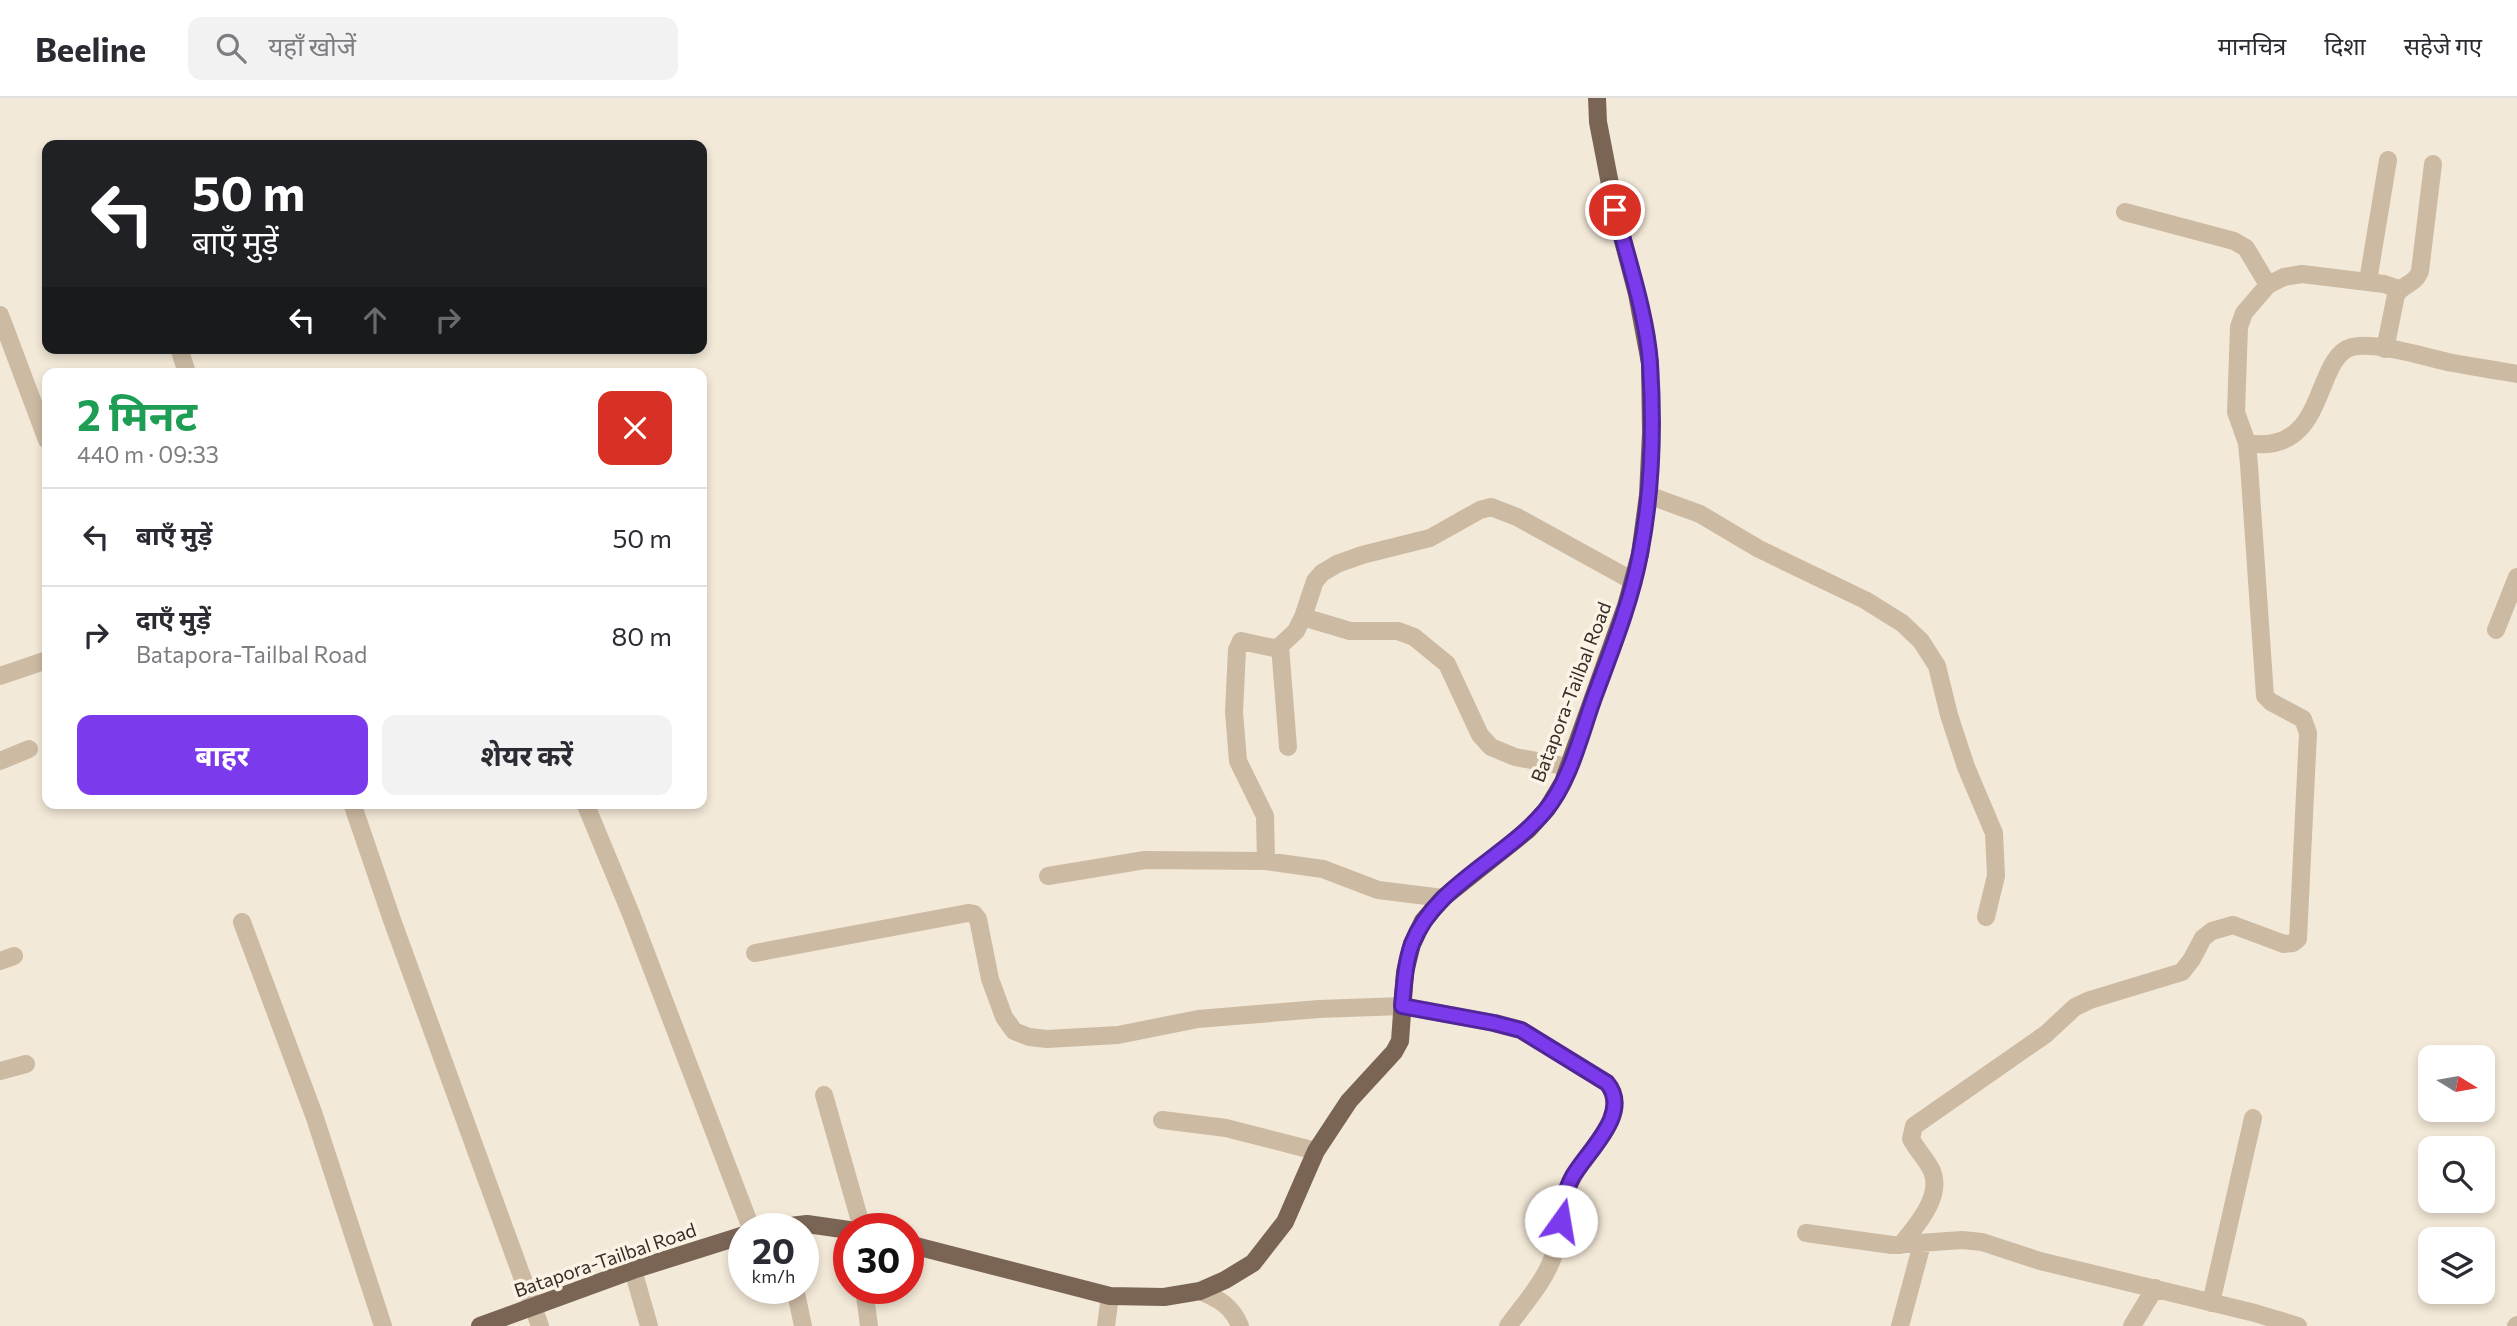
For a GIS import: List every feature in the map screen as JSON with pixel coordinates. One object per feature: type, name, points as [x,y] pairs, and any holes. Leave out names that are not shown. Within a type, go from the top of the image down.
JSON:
[{"type":"main road","name":"Batapora-Tailbal Road","points":[[924,1248],[1110,1296],[1164,1297],[1200,1291],[1253,1263],[1285,1222],[1316,1151],[1349,1101],[1394,1052],[1400,1041],[1405,972],[1412,944],[1423,921],[1443,898],[1528,830],[1547,808],[1563,782],[1614,643],[1633,581],[1640,554],[1648,495],[1650,363],[1637,294],[1615,210],[1598,122],[1597,98]]},
{"type":"main road","name":"Batapora-Tailbal Road","points":[[480,1326],[633,1270],[728,1240]]},
{"type":"street","points":[[2368,281],[2388,160]]},
{"type":"street","points":[[1901,1245],[1923,1215],[1930,1202],[1934,1184],[1932,1171],[1910,1139],[1914,1126],[2046,1034],[2075,1007],[2182,972],[2192,960],[2203,938],[2211,931],[2233,926],[2284,944],[2298,939],[2308,733],[2303,719],[2265,696],[2247,443],[2236,412],[2239,327],[2244,313],[2268,285],[2284,277],[2302,274],[2368,281],[2399,289],[2414,282],[2420,271],[2433,164]]},
{"type":"street","points":[[2125,212],[2234,241],[2246,248],[2268,285]]},
{"type":"street","points":[[2385,349],[2399,289]]},
{"type":"street","points":[[0,315],[42,427]]},
{"type":"street","points":[[2247,443],[2273,445],[2288,439],[2311,413],[2331,371],[2346,350],[2352,347],[2367,346],[2517,374]]},
{"type":"street","points":[[1648,495],[1700,514],[1759,549],[1865,600],[1902,623],[1921,641],[1937,666],[1966,767],[1994,833],[1996,876],[1986,917]]},
{"type":"street","points":[[1266,861],[1265,816],[1247,781],[1237,752],[1234,712],[1237,650],[1241,641],[1274,648],[1280,646],[1296,631],[1315,581],[1322,573],[1362,555],[1430,538],[1480,510],[1492,507],[1517,517],[1633,581]]},
{"type":"street","points":[[2496,630],[2517,577]]},
{"type":"street","points":[[1303,617],[1350,631],[1398,631],[1414,637],[1447,664],[1480,735],[1491,747],[1515,757],[1569,767]]},
{"type":"street","points":[[1280,646],[1288,747]]},
{"type":"street","points":[[0,676],[42,662]]},
{"type":"street","points":[[0,761],[29,749]]},
{"type":"street","points":[[354,809],[540,1326]]},
{"type":"street","points":[[587,809],[631,914],[745,1213]]},
{"type":"street","points":[[1048,876],[1145,860],[1266,861],[1323,869],[1378,890],[1443,898]]},
{"type":"street","points":[[755,953],[968,913],[974,914],[978,919],[990,979],[1004,1017],[1014,1031],[1029,1037],[1047,1039],[1118,1035],[1198,1019],[1319,1009],[1402,1006],[1521,1030],[1607,1083],[1612,1089],[1613,1107],[1607,1129],[1575,1173],[1566,1192],[1549,1266],[1508,1326]]},
{"type":"street","points":[[242,922],[314,1115],[383,1326]]},
{"type":"street","points":[[0,1071],[26,1064]]},
{"type":"street","points":[[824,1095],[858,1213]]},
{"type":"street","points":[[2211,1303],[2253,1118]]},
{"type":"street","points":[[1162,1120],[1226,1128],[1316,1151]]},
{"type":"street","points":[[1806,1233],[1901,1245],[1962,1240],[1982,1242],[2040,1261],[2298,1326]]},
{"type":"street","points":[[1900,1326],[1922,1244]]},
{"type":"street","points":[[633,1270],[649,1326]]},
{"type":"street","points":[[2132,1326],[2155,1288]]},
{"type":"street","points":[[1200,1291],[1221,1300],[1231,1309],[1240,1326]]},
{"type":"street","points":[[1106,1326],[1110,1296]]},
{"type":"street","points":[[798,1304],[803,1326]]},
{"type":"street","points":[[866,1304],[869,1326]]},
{"type":"route","points":[[1561,1221],[1570,1182],[1607,1129],[1613,1107],[1612,1089],[1607,1083],[1521,1030],[1402,1006],[1405,972],[1412,944],[1423,921],[1443,898],[1528,830],[1547,808],[1563,782],[1614,643],[1640,554],[1648,495],[1650,363],[1637,294],[1615,210]]}]
